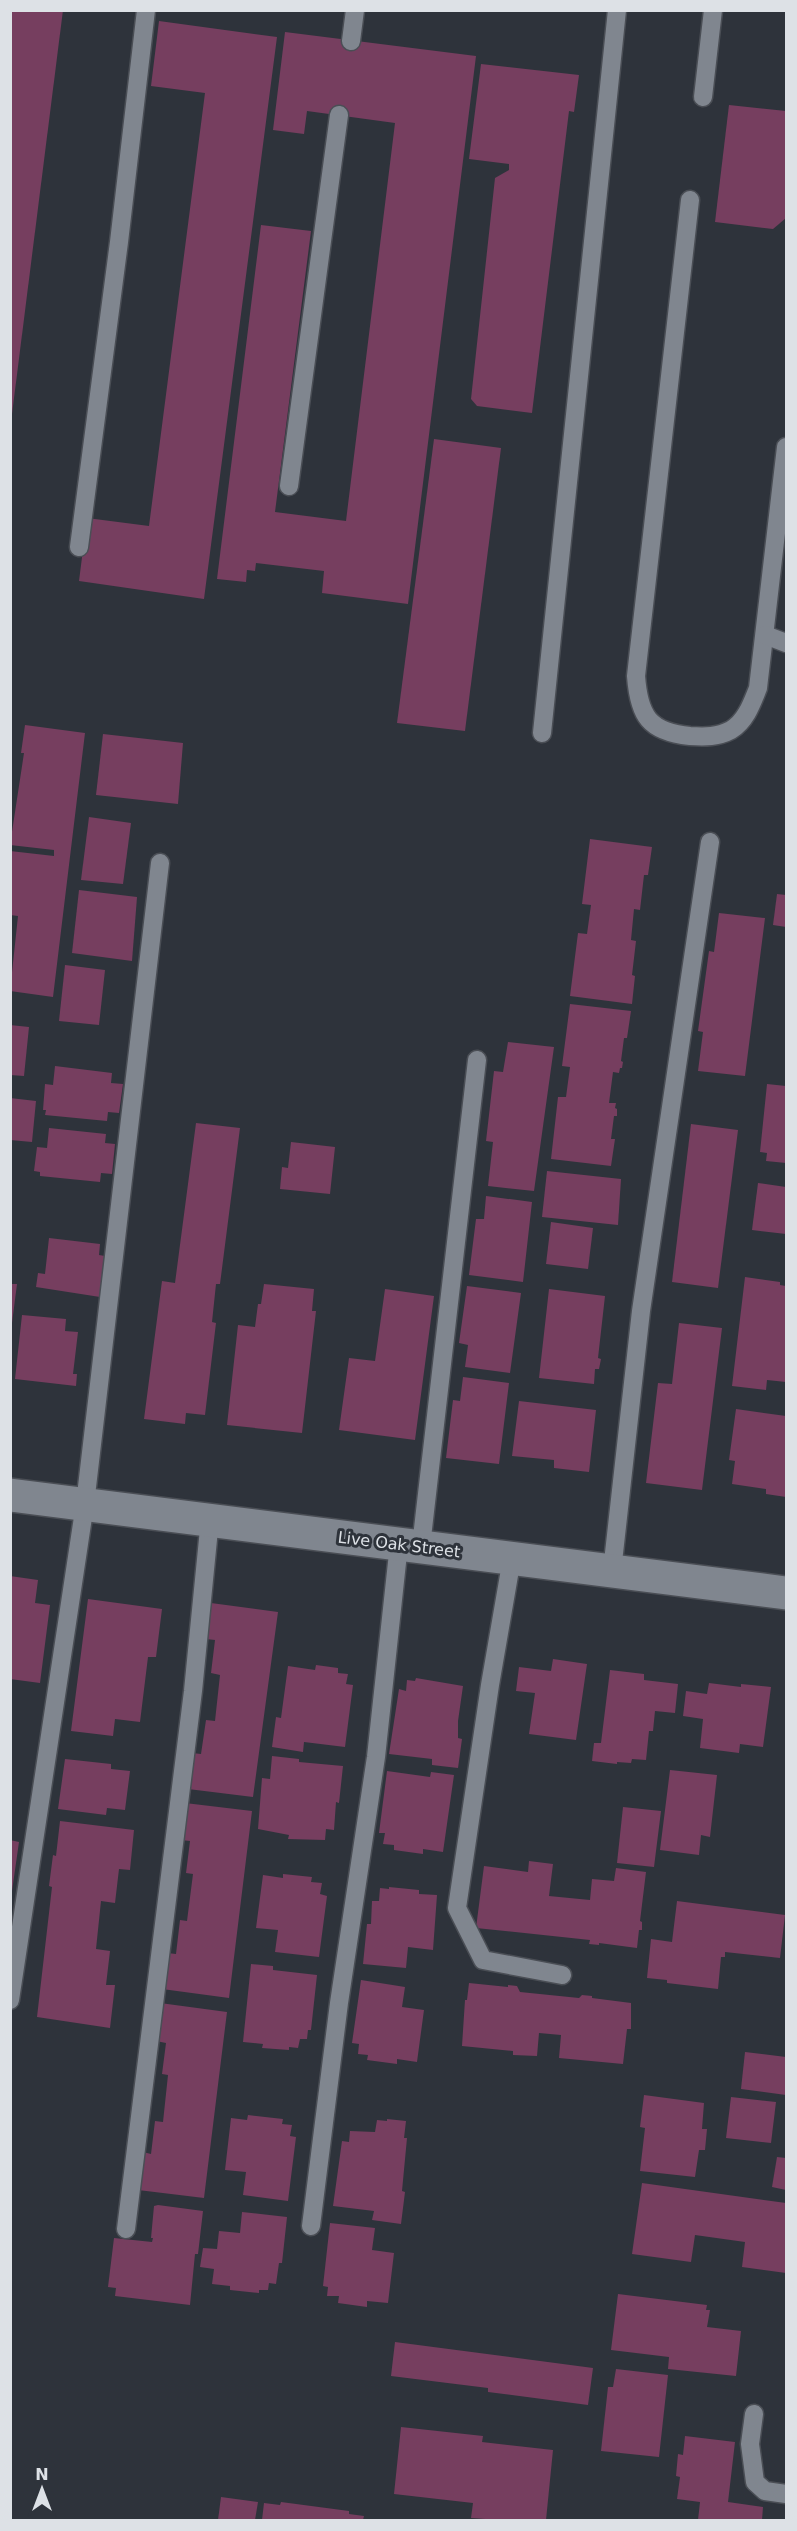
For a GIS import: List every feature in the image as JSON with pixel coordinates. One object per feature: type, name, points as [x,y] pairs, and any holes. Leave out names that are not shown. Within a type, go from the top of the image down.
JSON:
[{"type":"street","name":"Live Oak Street","points":[[10,1495],[786,1593]]},
{"type":"lane","points":[[79,548],[119,242],[146,10]]},
{"type":"lane","points":[[351,41],[356,10]]},
{"type":"lane","points":[[542,733],[617,10]]},
{"type":"lane","points":[[703,97],[713,10]]},
{"type":"lane","points":[[289,486],[339,115]]},
{"type":"lane","points":[[690,200],[636,676],[638,701],[649,720],[668,733],[711,737],[732,729],[747,714],[758,688],[786,447]]},
{"type":"lane","points":[[765,635],[786,631]]},
{"type":"lane","points":[[765,635],[786,643]]},
{"type":"lane","points":[[612,1571],[641,1311],[710,842]]},
{"type":"lane","points":[[10,2000],[85,1504],[160,863]]},
{"type":"lane","points":[[311,2226],[339,2003],[410,1545],[477,1060]]},
{"type":"lane","points":[[126,2229],[191,1702],[210,1519]]},
{"type":"lane","points":[[512,1558],[490,1685],[457,1908],[483,1960],[562,1975]]},
{"type":"lane","points":[[754,2414],[750,2444],[755,2482],[765,2491],[786,2494]]},
{"type":"building","points":[[10,10],[63,10],[12,414],[10,414]]},
{"type":"building","points":[[159,21],[277,37],[204,599],[79,581],[87,518],[149,526],[205,93],[151,86]]},
{"type":"building","points":[[285,32],[476,56],[408,604],[322,593],[324,571],[256,563],[255,571],[247,570],[246,582],[217,579],[261,225],[311,231],[275,512],[346,521],[395,123],[307,111],[304,134],[273,130]]},
{"type":"building","points":[[481,64],[579,75],[574,112],[569,111],[532,413],[477,406],[471,399],[495,178],[509,170],[509,164],[469,159]]},
{"type":"building","points":[[729,105],[786,111],[786,218],[773,229],[715,222]]},
{"type":"building","points":[[434,439],[501,448],[465,731],[397,723]]},
{"type":"building","points":[[25,725],[85,733],[53,997],[10,991],[18,916],[10,915],[10,851],[54,856],[54,850],[10,845],[24,753],[21,753]]},
{"type":"building","points":[[103,734],[183,743],[178,804],[96,795]]},
{"type":"building","points":[[89,817],[131,823],[123,884],[81,880]]},
{"type":"building","points":[[590,839],[652,847],[648,875],[644,875],[640,910],[634,909],[631,940],[636,941],[632,975],[635,976],[632,1004],[570,996],[578,933],[587,934],[591,905],[582,904]]},
{"type":"building","points":[[79,890],[137,897],[132,961],[72,953]]},
{"type":"building","points":[[777,894],[786,895],[786,927],[773,925]]},
{"type":"building","points":[[719,913],[765,918],[745,1076],[698,1071],[703,1032],[698,1031],[709,951],[714,952]]},
{"type":"building","points":[[65,965],[105,970],[99,1025],[59,1021]]},
{"type":"building","points":[[570,1004],[631,1011],[627,1038],[624,1038],[622,1068],[619,1073],[613,1072],[609,1103],[616,1103],[615,1108],[617,1109],[611,1139],[615,1139],[611,1166],[551,1159],[558,1097],[566,1097],[570,1067],[562,1066]]},
{"type":"building","points":[[10,1025],[29,1027],[24,1076],[10,1075]]},
{"type":"building","points":[[508,1042],[554,1047],[534,1191],[488,1186],[493,1142],[486,1141],[494,1071],[503,1072]]},
{"type":"building","points":[[55,1066],[112,1073],[111,1083],[123,1084],[119,1113],[108,1112],[107,1121],[45,1115],[46,1110],[43,1110],[45,1084],[53,1085]]},
{"type":"building","points":[[767,1084],[786,1086],[786,1163],[766,1161],[767,1153],[760,1152]]},
{"type":"building","points":[[10,1098],[36,1101],[32,1142],[10,1140]]},
{"type":"building","points":[[196,1123],[240,1128],[220,1284],[216,1284],[212,1322],[216,1323],[205,1415],[186,1413],[185,1424],[144,1419],[162,1281],[175,1283]]},
{"type":"building","points":[[691,1124],[738,1130],[718,1288],[672,1282]]},
{"type":"building","points":[[49,1128],[106,1134],[105,1143],[115,1144],[112,1174],[101,1173],[100,1182],[40,1176],[40,1172],[34,1171],[37,1147],[47,1148]]},
{"type":"building","points":[[291,1142],[335,1147],[330,1194],[280,1189],[282,1167],[288,1168]]},
{"type":"building","points":[[547,1171],[621,1179],[618,1225],[542,1217]]},
{"type":"building","points":[[758,1183],[786,1187],[786,1234],[752,1230]]},
{"type":"building","points":[[486,1196],[532,1202],[523,1282],[469,1275],[476,1219],[484,1219]]},
{"type":"building","points":[[551,1222],[593,1228],[588,1269],[546,1264]]},
{"type":"building","points":[[49,1238],[100,1244],[99,1255],[105,1256],[100,1297],[36,1287],[38,1273],[45,1274]]},
{"type":"building","points":[[745,1277],[780,1282],[780,1285],[786,1286],[786,1382],[767,1380],[766,1390],[732,1386]]},
{"type":"building","points":[[10,1284],[17,1284],[12,1323],[10,1323]]},
{"type":"building","points":[[264,1284],[314,1289],[312,1311],[316,1311],[302,1433],[227,1425],[238,1325],[255,1327]]},
{"type":"building","points":[[467,1286],[521,1293],[510,1373],[465,1367],[468,1345],[459,1343]]},
{"type":"building","points":[[385,1289],[434,1296],[415,1440],[339,1430],[349,1358],[375,1361]]},
{"type":"building","points":[[549,1289],[605,1296],[598,1358],[601,1359],[599,1369],[595,1369],[594,1384],[539,1378]]},
{"type":"building","points":[[22,1315],[66,1319],[65,1331],[78,1332],[73,1374],[77,1374],[76,1386],[15,1379]]},
{"type":"building","points":[[679,1323],[722,1328],[702,1490],[646,1483],[658,1383],[672,1384]]},
{"type":"building","points":[[463,1377],[509,1383],[499,1464],[446,1458],[453,1400],[460,1401]]},
{"type":"building","points":[[519,1401],[596,1410],[589,1472],[554,1468],[554,1460],[512,1456]]},
{"type":"building","points":[[736,1409],[786,1416],[786,1497],[766,1494],[766,1489],[732,1484],[735,1461],[729,1460]]},
{"type":"building","points":[[10,1576],[38,1580],[35,1603],[50,1605],[40,1683],[10,1679]]},
{"type":"building","points":[[88,1599],[162,1609],[156,1657],[148,1657],[140,1722],[115,1719],[113,1736],[71,1731]]},
{"type":"building","points":[[211,1603],[278,1612],[253,1797],[188,1789],[192,1753],[201,1754],[206,1720],[215,1721],[220,1675],[211,1673],[215,1640],[206,1639]]},
{"type":"building","points":[[553,1659],[587,1664],[576,1740],[529,1734],[535,1693],[516,1691],[519,1667],[551,1671]]},
{"type":"building","points":[[316,1665],[338,1668],[338,1673],[348,1674],[346,1684],[353,1685],[345,1747],[304,1742],[303,1752],[272,1747],[276,1717],[281,1718],[288,1666],[315,1670]]},
{"type":"building","points":[[610,1670],[644,1674],[644,1680],[678,1684],[675,1713],[655,1711],[653,1731],[649,1731],[646,1760],[632,1759],[631,1763],[617,1762],[617,1764],[592,1761],[594,1743],[601,1743]]},
{"type":"building","points":[[416,1678],[463,1686],[458,1721],[458,1738],[462,1739],[458,1768],[432,1765],[432,1759],[389,1754],[399,1689],[406,1691],[407,1680],[415,1681]]},
{"type":"building","points":[[709,1683],[741,1687],[741,1684],[771,1687],[763,1747],[740,1744],[739,1753],[700,1748],[703,1719],[683,1716],[686,1691],[707,1694]]},
{"type":"building","points":[[272,1756],[299,1759],[299,1762],[343,1766],[339,1803],[336,1802],[334,1830],[326,1829],[325,1840],[288,1839],[289,1835],[258,1829],[262,1778],[270,1779]]},
{"type":"building","points":[[65,1759],[111,1764],[111,1769],[130,1771],[125,1810],[107,1808],[106,1815],[58,1809]]},
{"type":"building","points":[[670,1770],[717,1775],[710,1837],[701,1835],[699,1855],[660,1850]]},
{"type":"building","points":[[387,1771],[430,1777],[431,1772],[454,1775],[443,1852],[423,1849],[423,1854],[394,1850],[394,1845],[383,1844],[385,1833],[379,1833]]},
{"type":"building","points":[[185,1803],[252,1811],[229,1998],[162,1989],[167,1953],[176,1954],[180,1920],[187,1921],[193,1874],[186,1873],[190,1841],[181,1840]]},
{"type":"building","points":[[623,1807],[661,1811],[654,1867],[617,1863]]},
{"type":"building","points":[[60,1821],[134,1830],[130,1870],[119,1869],[115,1903],[101,1901],[96,1949],[110,1951],[106,1985],[115,1985],[110,2028],[37,2017],[52,1887],[49,1886],[53,1855],[56,1856]]},
{"type":"building","points":[[10,1840],[19,1842],[12,1891],[10,1891]]},
{"type":"building","points":[[529,1861],[553,1864],[549,1896],[590,1900],[592,1879],[614,1881],[616,1868],[646,1872],[640,1921],[642,1930],[639,1930],[637,1948],[599,1943],[599,1945],[589,1944],[590,1940],[476,1928],[484,1866],[528,1872]]},
{"type":"building","points":[[283,1874],[312,1877],[311,1882],[322,1883],[320,1894],[327,1896],[319,1957],[275,1952],[278,1930],[256,1928],[263,1875],[283,1878]]},
{"type":"building","points":[[389,1887],[419,1890],[419,1894],[437,1895],[433,1950],[408,1947],[406,1968],[363,1964],[367,1924],[371,1924],[372,1901],[379,1901],[380,1888],[389,1889]]},
{"type":"building","points":[[677,1901],[785,1915],[780,1958],[725,1952],[725,1957],[721,1957],[718,1989],[667,1983],[667,1980],[647,1978],[651,1939],[672,1942]]},
{"type":"building","points":[[251,1964],[273,1966],[273,1970],[317,1975],[311,2030],[308,2030],[307,2039],[300,2039],[298,2048],[289,2047],[289,2050],[262,2048],[263,2044],[243,2042]]},
{"type":"building","points":[[361,1980],[405,1987],[402,2007],[424,2010],[417,2062],[397,2059],[397,2064],[367,2060],[368,2055],[358,2054],[359,2044],[352,2043]]},
{"type":"building","points":[[469,1983],[517,1986],[520,1992],[579,1998],[582,1995],[631,2003],[631,2029],[627,2029],[623,2064],[559,2058],[561,2035],[539,2033],[537,2056],[513,2055],[513,2051],[462,2046],[465,2000],[467,2000]]},
{"type":"building","points":[[160,2003],[227,2012],[204,2198],[138,2190],[143,2152],[151,2154],[155,2121],[163,2122],[168,2075],[162,2074],[166,2043],[156,2041]]},
{"type":"building","points":[[745,2052],[786,2057],[786,2095],[741,2089]]},
{"type":"building","points":[[644,2095],[704,2103],[702,2129],[707,2129],[705,2150],[699,2150],[695,2177],[640,2171],[645,2128],[640,2127]]},
{"type":"building","points":[[731,2097],[776,2102],[771,2143],[726,2138]]},
{"type":"building","points":[[248,2115],[283,2119],[282,2124],[292,2125],[290,2136],[296,2137],[288,2201],[243,2195],[246,2172],[225,2170],[231,2118],[247,2120]]},
{"type":"building","points":[[387,2119],[406,2121],[404,2138],[407,2138],[402,2191],[405,2192],[401,2224],[372,2220],[374,2211],[333,2206],[342,2141],[349,2142],[350,2131],[375,2132],[377,2120],[387,2121]]},
{"type":"building","points":[[777,2157],[786,2158],[786,2190],[772,2187]]},
{"type":"building","points":[[642,2183],[786,2203],[786,2273],[742,2267],[745,2242],[695,2235],[691,2262],[632,2254]]},
{"type":"building","points":[[154,2206],[203,2211],[198,2254],[195,2254],[190,2305],[115,2296],[116,2288],[108,2287],[114,2238],[152,2242]]},
{"type":"building","points":[[242,2212],[287,2217],[282,2263],[279,2263],[276,2284],[269,2283],[268,2290],[259,2290],[259,2293],[230,2290],[230,2286],[212,2284],[214,2269],[200,2267],[203,2248],[217,2249],[219,2231],[240,2233]]},
{"type":"building","points":[[330,2223],[375,2228],[372,2250],[394,2253],[388,2303],[367,2301],[367,2307],[338,2303],[339,2296],[327,2296],[328,2287],[323,2286]]},
{"type":"building","points":[[618,2294],[707,2305],[706,2310],[710,2310],[707,2327],[741,2331],[736,2376],[668,2369],[669,2357],[611,2350]]},
{"type":"building","points":[[395,2342],[593,2368],[588,2405],[488,2392],[488,2388],[391,2376]]},
{"type":"building","points":[[616,2369],[668,2375],[659,2457],[601,2451],[608,2387],[613,2387]]},
{"type":"building","points":[[401,2427],[483,2436],[482,2442],[553,2450],[546,2520],[471,2518],[473,2503],[394,2494]]},
{"type":"building","points":[[685,2436],[735,2442],[728,2502],[763,2507],[762,2520],[698,2520],[700,2502],[677,2499],[680,2477],[676,2476],[678,2454],[683,2455]]},
{"type":"building","points":[[221,2497],[258,2502],[255,2520],[218,2520]]},
{"type":"building","points":[[281,2502],[349,2511],[349,2514],[364,2516],[363,2520],[262,2520],[264,2503],[280,2505]]}]
